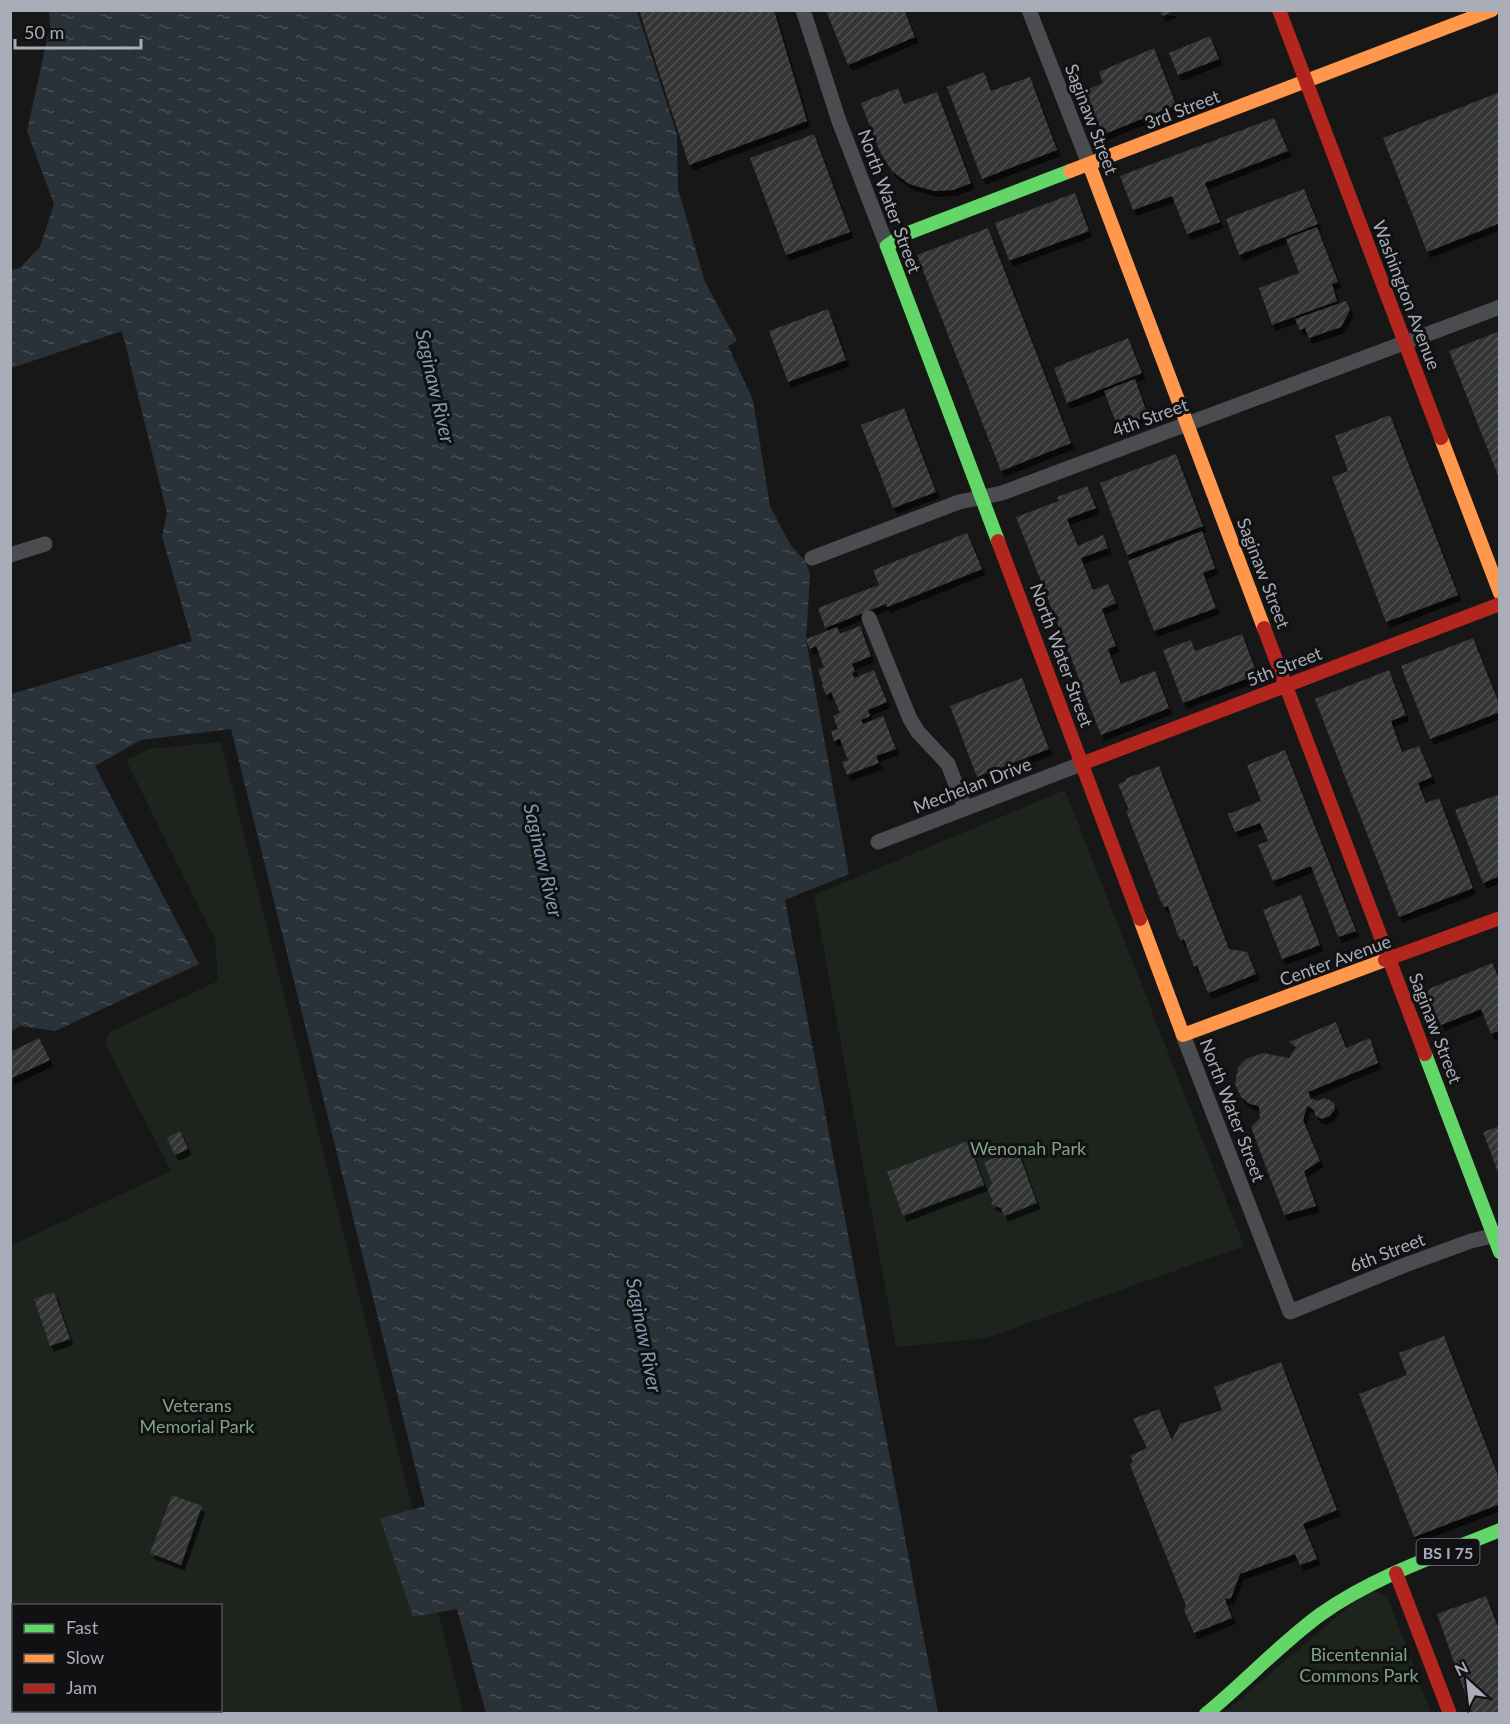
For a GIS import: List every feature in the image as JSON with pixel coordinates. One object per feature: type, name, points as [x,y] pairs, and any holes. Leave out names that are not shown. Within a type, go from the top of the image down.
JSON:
[{"type":"main road","name":"Washington Avenue","points":[[1279,10],[1500,593]]},
{"type":"main road","name":"3rd Street","points":[[887,246],[903,235],[1492,10]]},
{"type":"main road","name":"Saginaw Street","points":[[1089,164],[1389,960],[1497,1235],[1500,1251]]},
{"type":"main road","name":"North Water Street","points":[[887,246],[1183,1035]]},
{"type":"main road","name":"5th Street","points":[[1081,764],[1500,604]]},
{"type":"main road","name":"Center Avenue","points":[[1183,1035],[1500,918]]},
{"type":"main road","name":"BS I 75","points":[[1206,1713],[1321,1614],[1396,1573],[1500,1530]]},
{"type":"main road","points":[[1396,1573],[1450,1713]]},
{"type":"street","name":"North Water Street","points":[[803,10],[840,121],[887,246]]},
{"type":"street","name":"Saginaw Street","points":[[1029,10],[1089,164]]},
{"type":"street","name":"4th Street","points":[[812,558],[959,502],[1002,493],[1500,307]]},
{"type":"street","points":[[10,555],[45,544]]},
{"type":"street","points":[[869,618],[910,719],[918,732],[948,764],[965,808]]},
{"type":"street","name":"Mechelan Drive","points":[[878,842],[1081,764]]},
{"type":"street","name":"North Water Street","points":[[1183,1035],[1290,1312]]},
{"type":"street","name":"6th Street","points":[[1290,1312],[1449,1249],[1497,1235]]},
{"type":"green space","name":"Veterans Memorial Park","points":[[221,742],[463,1713],[11,1713],[10,1246],[171,1171],[105,1043],[110,1032],[218,981],[215,939],[126,760],[149,749]]},
{"type":"green space","name":"Wenonah Park","points":[[1065,790],[1244,1246],[987,1338],[896,1347],[814,895]]},
{"type":"green space","name":"Bicentennial Commons Park","points":[[1373,1590],[1388,1598],[1431,1713],[1223,1714],[1353,1603]]},
{"type":"water","name":"Saginaw River","points":[[49,11],[637,11],[677,135],[678,189],[705,282],[737,341],[728,346],[753,400],[770,506],[791,546],[805,561],[810,573],[806,640],[849,874],[785,900],[938,1713],[486,1713],[457,1609],[413,1617],[380,1518],[425,1506],[231,729],[141,740],[95,766],[199,964],[55,1031],[20,1026],[11,1031],[11,694],[192,641],[162,536],[167,513],[122,331],[11,368],[11,270],[20,268],[40,247],[54,204],[27,131],[50,26]]},
{"type":"building","points":[[639,10],[774,10],[807,121],[689,165]]},
{"type":"building","points":[[826,10],[904,10],[915,37],[848,65]]},
{"type":"building","points":[[1160,10],[1174,10],[1174,11],[1162,16]]},
{"type":"building","points":[[1210,36],[1219,59],[1178,75],[1169,53]]},
{"type":"building","points":[[1154,48],[1176,105],[1102,135],[1084,91],[1103,83],[1099,72]]},
{"type":"building","points":[[984,72],[991,91],[1030,77],[1057,150],[982,179],[947,87]]},
{"type":"building","points":[[898,88],[904,104],[937,92],[971,183],[953,190],[934,191],[909,184],[892,171],[880,152],[861,103]]},
{"type":"building","points":[[1500,92],[1500,223],[1427,252],[1383,138]]},
{"type":"building","points":[[1274,118],[1288,151],[1205,183],[1220,222],[1187,234],[1172,196],[1133,210],[1120,176]]},
{"type":"building","points":[[814,134],[850,232],[786,255],[750,158]]},
{"type":"building","points":[[1304,189],[1318,224],[1239,255],[1226,219]]},
{"type":"building","points":[[1075,193],[1089,231],[1009,260],[995,223]]},
{"type":"building","points":[[1317,227],[1338,282],[1332,284],[1337,301],[1272,325],[1259,288],[1299,273],[1286,239]]},
{"type":"building","points":[[988,228],[1071,443],[1001,471],[917,255]]},
{"type":"building","points":[[1346,301],[1350,310],[1341,327],[1309,338],[1305,328],[1300,330],[1295,319]]},
{"type":"building","points":[[828,309],[846,360],[788,382],[769,331]]},
{"type":"building","points":[[1500,331],[1500,478],[1499,478],[1449,351]]},
{"type":"building","points":[[1128,338],[1142,373],[1067,403],[1054,368]]},
{"type":"building","points":[[1135,379],[1148,416],[1118,428],[1104,391]]},
{"type":"building","points":[[904,408],[936,492],[893,508],[861,425]]},
{"type":"building","points":[[1390,415],[1458,595],[1386,622],[1332,477],[1348,471],[1335,436]]},
{"type":"building","points":[[1176,454],[1203,526],[1127,555],[1100,483]]},
{"type":"building","points":[[1087,486],[1096,508],[1067,519],[1078,546],[1103,535],[1108,548],[1081,558],[1093,590],[1108,584],[1116,603],[1102,609],[1116,646],[1108,649],[1121,684],[1155,671],[1169,708],[1101,735],[1016,517],[1059,501],[1057,497]]},
{"type":"building","points":[[1202,531],[1215,568],[1203,573],[1216,608],[1154,631],[1128,561]]},
{"type":"building","points":[[967,533],[982,569],[887,607],[886,604],[825,628],[818,608],[879,585],[873,570]]},
{"type":"building","points":[[860,626],[871,656],[852,664],[855,672],[852,673],[854,678],[874,670],[887,702],[868,710],[870,716],[861,720],[863,724],[883,716],[896,749],[876,756],[879,763],[847,775],[842,762],[848,760],[840,739],[834,741],[831,732],[838,729],[833,716],[840,713],[831,692],[826,695],[822,685],[818,670],[824,667],[816,646],[810,649],[806,639],[837,627],[840,634]]},
{"type":"building","points":[[1242,634],[1256,671],[1254,676],[1183,703],[1163,650],[1191,640],[1195,651]]},
{"type":"building","points":[[1473,638],[1500,706],[1500,712],[1430,739],[1401,666]]},
{"type":"building","points":[[1389,670],[1406,715],[1391,721],[1402,752],[1419,746],[1432,777],[1418,783],[1426,803],[1439,798],[1473,888],[1399,917],[1315,699]]},
{"type":"building","points":[[1022,678],[1049,749],[977,777],[950,706]]},
{"type":"building","points":[[1285,750],[1356,931],[1338,937],[1311,866],[1273,881],[1258,845],[1268,841],[1260,823],[1235,832],[1228,814],[1261,801],[1247,765]]},
{"type":"building","points":[[1159,766],[1229,949],[1247,952],[1256,974],[1208,993],[1197,965],[1194,967],[1184,939],[1181,941],[1177,933],[1168,906],[1164,907],[1160,899],[1118,784]]},
{"type":"building","points":[[1500,794],[1500,876],[1483,883],[1455,810]]},
{"type":"building","points":[[1301,895],[1320,945],[1282,959],[1263,910]]},
{"type":"building","points":[[1492,963],[1500,981],[1500,1030],[1491,1034],[1481,1009],[1441,1025],[1427,994],[1429,989]]},
{"type":"building","points":[[1336,1022],[1346,1048],[1370,1038],[1378,1063],[1308,1092],[1311,1099],[1318,1101],[1324,1098],[1334,1103],[1335,1109],[1330,1116],[1322,1119],[1307,1106],[1303,1120],[1320,1161],[1304,1171],[1316,1206],[1284,1215],[1251,1127],[1260,1118],[1259,1106],[1250,1104],[1241,1097],[1235,1084],[1238,1067],[1246,1059],[1263,1053],[1289,1058],[1296,1047],[1289,1042]]},
{"type":"building","points":[[39,1038],[50,1060],[10,1079],[10,1052]]},
{"type":"building","points":[[1500,1126],[1500,1175],[1499,1175],[1483,1132]]},
{"type":"building","points":[[180,1131],[188,1149],[175,1155],[167,1138]]},
{"type":"building","points":[[968,1141],[984,1185],[903,1216],[887,1172]]},
{"type":"building","points":[[1017,1149],[1037,1203],[1004,1216],[1001,1208],[991,1204],[993,1201],[988,1191],[992,1183],[984,1162]]},
{"type":"building","points":[[54,1292],[70,1339],[50,1346],[34,1299]]},
{"type":"building","points":[[1444,1336],[1500,1481],[1500,1504],[1414,1537],[1359,1394],[1407,1375],[1399,1353]]},
{"type":"building","points":[[1281,1362],[1337,1510],[1303,1524],[1317,1559],[1300,1565],[1295,1554],[1240,1574],[1231,1598],[1225,1599],[1232,1618],[1194,1633],[1184,1610],[1186,1606],[1130,1465],[1133,1461],[1130,1456],[1147,1448],[1133,1419],[1159,1409],[1172,1440],[1180,1424],[1222,1410],[1214,1387]]},
{"type":"building","points":[[172,1495],[202,1506],[181,1565],[150,1553]]},
{"type":"building","points":[[1486,1596],[1500,1632],[1500,1713],[1472,1713],[1437,1614]]},
{"type":"traffic: fast","points":[[998,541],[887,246],[903,235],[1070,171]]},
{"type":"traffic: fast","points":[[1425,1054],[1500,1252]]},
{"type":"traffic: fast","points":[[1206,1714],[1321,1614],[1385,1577],[1500,1530]]},
{"type":"traffic: slow","points":[[1070,171],[1492,10]]},
{"type":"traffic: slow","points":[[1089,164],[1264,628]]},
{"type":"traffic: slow","points":[[1441,438],[1500,593]]},
{"type":"traffic: slow","points":[[1140,919],[1183,1035],[1385,960]]},
{"type":"traffic: jam","points":[[1279,10],[1441,438]]},
{"type":"traffic: jam","points":[[998,541],[1140,919]]},
{"type":"traffic: jam","points":[[1081,764],[1500,604]]},
{"type":"traffic: jam","points":[[1264,628],[1425,1054]]},
{"type":"traffic: jam","points":[[1385,960],[1500,918]]},
{"type":"traffic: jam","points":[[1396,1573],[1450,1714]]}]
